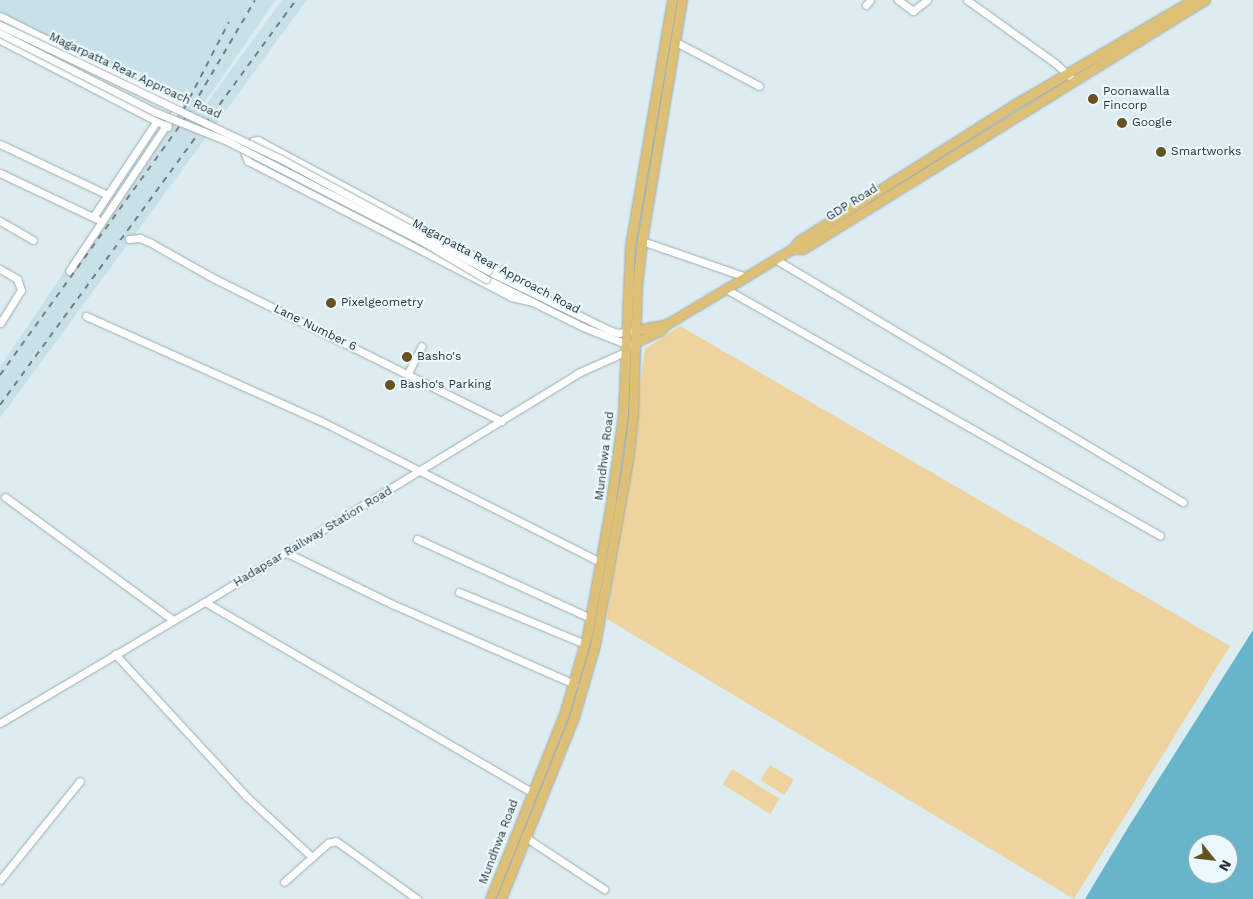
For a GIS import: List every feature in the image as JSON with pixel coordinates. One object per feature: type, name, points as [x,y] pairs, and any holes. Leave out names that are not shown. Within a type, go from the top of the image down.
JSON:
[{"type":"main road","name":"Mundhwa Road","points":[[490,899],[574,684],[586,640],[619,450],[626,349],[630,246],[672,0]]},
{"type":"main road","name":"Mundhwa Road","points":[[501,899],[574,718],[596,638],[628,460],[642,240],[682,0]]},
{"type":"main road","name":"GDP Road","points":[[666,324],[792,249],[802,249],[1071,77],[1204,0]]},
{"type":"main road","points":[[1071,77],[1185,1]]},
{"type":"main road","points":[[642,176],[652,177]]},
{"type":"main road","points":[[636,330],[666,324]]},
{"type":"main road","points":[[636,342],[660,332],[666,324]]},
{"type":"main road","points":[[586,640],[596,638]]},
{"type":"street","points":[[898,0],[913,11],[927,0]]},
{"type":"street","points":[[966,0],[1071,77]]},
{"type":"street","points":[[0,16],[177,104],[179,108],[168,127],[69,271]]},
{"type":"street","name":"Magarpatta Rear Approach Road","points":[[0,25],[281,160],[533,302],[626,349]]},
{"type":"street","name":"Magarpatta Rear Approach Road","points":[[0,33],[155,112],[227,141],[487,275],[519,286],[609,330],[626,333]]},
{"type":"street","points":[[0,40],[168,127]]},
{"type":"street","points":[[676,42],[759,86]]},
{"type":"street","points":[[94,217],[156,122]]},
{"type":"street","points":[[519,286],[487,263],[258,140],[253,140],[245,154],[248,161],[511,297],[533,302]]},
{"type":"street","points":[[0,144],[108,195]]},
{"type":"street","points":[[0,174],[103,222]]},
{"type":"street","points":[[0,221],[33,240]]},
{"type":"street","name":"Lane Number 6","points":[[129,239],[140,238],[151,243],[213,278],[408,373],[501,421]]},
{"type":"street","points":[[642,240],[746,277]]},
{"type":"street","points":[[775,260],[1183,502]]},
{"type":"street","points":[[0,269],[17,279],[21,290],[0,323]]},
{"type":"street","points":[[726,289],[1160,536]]},
{"type":"street","points":[[86,316],[321,421],[600,562]]},
{"type":"street","points":[[626,333],[636,330]]},
{"type":"street","points":[[626,349],[636,342]]},
{"type":"street","points":[[408,373],[422,346]]},
{"type":"street","name":"Hadapsar Railway Station Road","points":[[0,723],[205,602],[578,373],[626,349]]},
{"type":"street","points":[[6,497],[173,620]]},
{"type":"street","points":[[417,539],[590,618]]},
{"type":"street","points":[[285,552],[392,604],[574,684]]},
{"type":"street","points":[[459,592],[586,640]]},
{"type":"street","points":[[205,602],[532,792]]},
{"type":"street","points":[[114,654],[248,798],[312,857]]},
{"type":"street","points":[[0,880],[80,781]]},
{"type":"street","points":[[525,837],[604,889]]},
{"type":"street","points":[[284,882],[328,842],[344,844],[417,899]]},
{"type":"shaded area","points":[[0,0],[276,0],[197,113],[199,114],[282,0],[307,0],[0,418],[0,367],[170,115],[178,113],[183,106],[191,110],[0,12]]},
{"type":"shaded area","points":[[680,326],[1230,646],[1074,899],[607,619],[645,349]]},
{"type":"shaded area","points":[[770,765],[794,780],[784,795],[760,780]]},
{"type":"shaded area","points":[[732,769],[756,784],[746,799],[722,784]]},
{"type":"shaded area","points":[[756,784],[780,799],[770,814],[746,799]]},
{"type":"water","points":[[1253,630],[1253,899],[1085,899],[1129,826]]},
{"type":"railway","points":[[0,375],[187,116],[255,0]]},
{"type":"railway","points":[[0,405],[296,0]]},
{"type":"railway","points":[[184,109],[229,22]]},
{"type":"place","name":"Poonawalla Fincorp","points":[[1093,99]]},
{"type":"place","name":"Google","points":[[1122,123]]},
{"type":"place","name":"Smartworks","points":[[1161,152]]},
{"type":"place","name":"Pixelgeometry","points":[[331,303]]},
{"type":"place","name":"Basho's","points":[[407,357]]},
{"type":"place","name":"Basho's Parking","points":[[390,385]]}]
